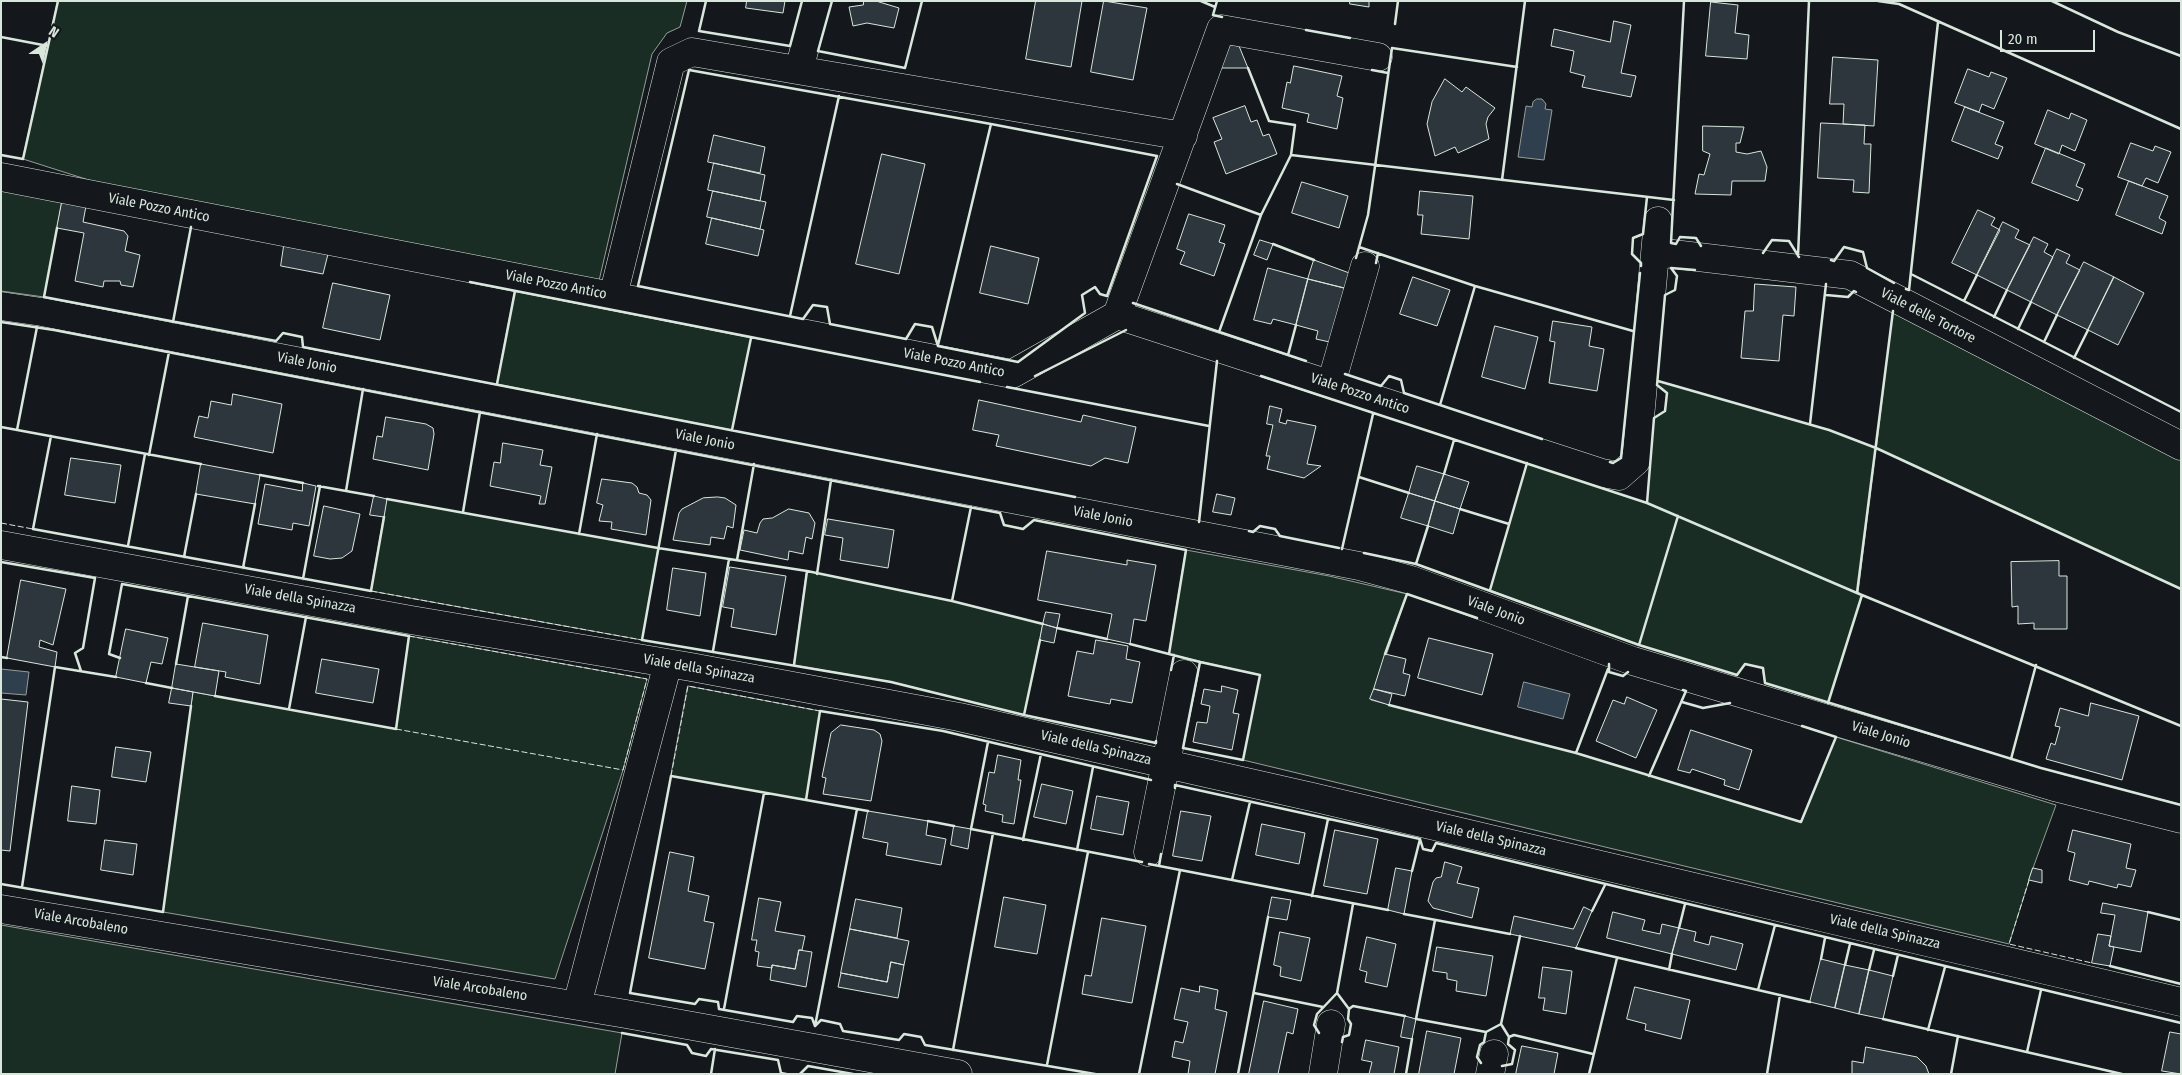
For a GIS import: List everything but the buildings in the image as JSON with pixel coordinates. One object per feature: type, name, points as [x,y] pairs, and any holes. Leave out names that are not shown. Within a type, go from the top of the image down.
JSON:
[{"type":"street","points":[[799,70],[817,1]]},
{"type":"street","points":[[1117,314],[1221,29],[1378,57]]},
{"type":"street","points":[[613,296],[671,62],[692,52],[1183,136]]},
{"type":"street","name":"Viale Pozzo Antico","points":[[1,177],[1012,374],[1117,314],[1602,473],[1619,476],[1636,461],[1658,221]]},
{"type":"street","name":"Viale delle Tortore","points":[[1656,252],[1850,275],[2181,446]]},
{"type":"street","points":[[1331,384],[1365,266]]},
{"type":"street","name":"Viale Jonio","points":[[1,306],[42,312],[1359,566],[1411,580],[1633,661],[2058,788],[2181,819]]},
{"type":"street","name":"Viale della Spinazza","points":[[1,544],[411,620],[668,663],[959,717],[1166,763],[2181,1002]]},
{"type":"street","points":[[578,1005],[668,663]]},
{"type":"street","points":[[1148,852],[1184,674]]},
{"type":"street","name":"Viale Arcobaleno","points":[[1,909],[578,1005],[958,1074]]},
{"type":"street","points":[[1323,1074],[1332,1024]]},
{"type":"green space","points":[[58,1],[687,1],[680,27],[667,33],[652,54],[598,285],[120,190],[23,159]]},
{"type":"green space","points":[[1,190],[62,202],[44,297],[1,291]]},
{"type":"green space","points":[[515,291],[751,338],[732,430],[497,384]]},
{"type":"green space","points":[[1893,311],[2181,459],[2181,589],[1876,448]]},
{"type":"green space","points":[[1658,381],[1829,430],[1876,448],[1858,592],[1862,595],[1828,703],[1765,683],[1762,668],[1746,664],[1737,675],[1639,645],[1490,590],[1527,463],[1647,503],[1654,418],[1665,411],[1667,393],[1657,385]]},
{"type":"green space","points":[[387,499],[658,548],[642,640],[371,591]]},
{"type":"green space","points":[[1186,550],[1329,576],[1407,594],[1371,700],[1576,753],[1801,822],[1836,737],[2056,805],[2033,868],[2009,944],[1243,760],[1260,675],[1169,654]]},
{"type":"green space","points":[[807,571],[952,601],[1043,624],[1024,715],[892,682],[794,665]]},
{"type":"green space","points":[[409,636],[647,679],[623,770],[555,979],[163,912],[193,692],[396,729]]},
{"type":"green space","points":[[688,686],[820,711],[806,800],[671,776]]},
{"type":"green space","points":[[1,925],[622,1033],[615,1074],[1,1074]]},
{"type":"water","points":[[1537,99],[1542,99],[1546,104],[1545,109],[1552,110],[1544,160],[1518,157],[1526,106],[1532,107],[1533,102]]},
{"type":"water","points":[[1,669],[29,672],[26,695],[1,693]]},
{"type":"water","points":[[1524,682],[1570,694],[1563,719],[1518,707]]},
{"type":"fence","points":[[1,523],[33,529]]},
{"type":"fence","points":[[371,591],[642,640]]},
{"type":"fence","points":[[396,729],[623,770],[647,679],[409,636]]},
{"type":"fence","points":[[671,776],[688,686],[820,711]]},
{"type":"fence","points":[[2029,880],[2009,944],[2092,963]]},
{"type":"wall","points":[[1,155],[23,159],[58,1]]},
{"type":"wall","points":[[706,1],[699,31],[790,46],[802,1]]},
{"type":"wall","points":[[832,1],[818,51],[905,68],[922,1]]},
{"type":"wall","points":[[1201,1],[1215,7]]},
{"type":"wall","points":[[1217,1],[1213,15],[1222,17]]},
{"type":"wall","points":[[1395,24],[1398,1]]},
{"type":"wall","points":[[1502,180],[1525,1]]},
{"type":"wall","points":[[1684,1],[1671,243],[1676,244],[1680,237],[1696,238],[1701,246]]},
{"type":"wall","points":[[1798,256],[1809,1]]},
{"type":"wall","points":[[1878,1],[1899,4],[2181,129]]},
{"type":"wall","points":[[2052,1],[2118,32],[2181,56]]},
{"type":"wall","points":[[1906,289],[1909,290],[1938,22]]},
{"type":"wall","points":[[1306,30],[1350,38]]},
{"type":"wall","points":[[1,37],[48,46]]},
{"type":"wall","points":[[1356,258],[1368,215],[1392,48],[1517,67]]},
{"type":"wall","points":[[1219,332],[1261,215],[1291,155],[1295,125],[1269,121],[1248,68]]},
{"type":"wall","points":[[689,70],[991,124],[1157,156],[1107,296],[1100,294],[1095,287],[1082,295],[1085,313],[1018,362],[938,346],[932,327],[915,324],[906,339],[830,324],[827,307],[813,305],[803,319],[638,286],[689,70]]},
{"type":"wall","points":[[1372,70],[1388,73]]},
{"type":"wall","points":[[790,316],[839,96]]},
{"type":"wall","points":[[938,345],[991,124]]},
{"type":"wall","points":[[1291,155],[1674,200]]},
{"type":"wall","points":[[1177,184],[1261,215]]},
{"type":"wall","points":[[1641,266],[1641,263],[1632,254],[1633,238],[1643,234],[1647,197]]},
{"type":"wall","points":[[173,322],[191,227]]},
{"type":"wall","points":[[57,228],[44,297],[276,341],[283,333],[302,337],[303,347],[1075,497]]},
{"type":"wall","points":[[1763,253],[1772,240],[1789,241],[1799,257]]},
{"type":"wall","points":[[1273,244],[1314,260]]},
{"type":"wall","points":[[1359,247],[1475,286],[1633,331]]},
{"type":"wall","points":[[1831,260],[1834,261],[1844,247],[1863,252],[1867,268],[1894,283]]},
{"type":"wall","points":[[1376,263],[1378,253]]},
{"type":"wall","points":[[1647,503],[1654,418],[1665,411],[1667,393],[1657,385],[1665,295],[1675,290],[1677,276],[1671,268],[1695,270]]},
{"type":"wall","points":[[1610,462],[1613,463],[1621,458],[1640,273]]},
{"type":"wall","points":[[1911,274],[2181,412]]},
{"type":"wall","points":[[1964,301],[1977,275]]},
{"type":"wall","points":[[470,282],[980,382]]},
{"type":"wall","points":[[1810,424],[1826,284]]},
{"type":"wall","points":[[1440,405],[1475,286]]},
{"type":"wall","points":[[1994,317],[2007,290]]},
{"type":"wall","points":[[497,384],[515,291]]},
{"type":"wall","points":[[1826,295],[1848,297],[1854,291],[1856,292]]},
{"type":"wall","points":[[2018,329],[2031,302]]},
{"type":"wall","points":[[1133,303],[1306,361]]},
{"type":"wall","points":[[1857,593],[1893,311]]},
{"type":"wall","points":[[2044,342],[2057,315]]},
{"type":"wall","points":[[1,322],[54,330],[1000,513],[1004,525],[1023,529],[1034,520],[1186,550],[1169,654]]},
{"type":"wall","points":[[1288,355],[1296,325]]},
{"type":"wall","points":[[17,430],[37,327]]},
{"type":"wall","points":[[1035,376],[1126,330]]},
{"type":"wall","points":[[2074,358],[2088,330]]},
{"type":"wall","points":[[732,430],[751,338]]},
{"type":"wall","points":[[149,455],[169,352]]},
{"type":"wall","points":[[1199,522],[1217,361]]},
{"type":"wall","points":[[1345,374],[1381,386],[1389,376],[1401,380],[1404,393],[1542,439]]},
{"type":"wall","points":[[1261,376],[1647,503],[1857,593],[2181,726]]},
{"type":"wall","points":[[1658,381],[1829,430],[1876,448],[2181,589]]},
{"type":"wall","points":[[1007,387],[1209,426]]},
{"type":"wall","points":[[346,491],[363,389]]},
{"type":"wall","points":[[463,512],[480,412]]},
{"type":"wall","points":[[1342,549],[1373,414]]},
{"type":"wall","points":[[1,427],[201,464]]},
{"type":"wall","points":[[579,534],[597,434]]},
{"type":"wall","points":[[51,436],[33,529],[371,591],[384,517]]},
{"type":"wall","points":[[1444,474],[1454,440]]},
{"type":"wall","points":[[676,450],[642,640],[891,682],[1024,715],[1156,743],[1156,741]]},
{"type":"wall","points":[[128,546],[145,454]]},
{"type":"wall","points":[[1490,590],[1527,463]]},
{"type":"wall","points":[[737,560],[754,464]]},
{"type":"wall","points":[[260,475],[303,483]]},
{"type":"wall","points":[[1359,477],[1409,493]]},
{"type":"wall","points":[[817,574],[831,480]]},
{"type":"wall","points":[[318,486],[374,496]]},
{"type":"wall","points":[[303,579],[320,486]]},
{"type":"wall","points":[[184,557],[196,494]]},
{"type":"wall","points":[[387,499],[658,548],[807,571],[952,601],[1043,624]]},
{"type":"wall","points":[[243,568],[255,504]]},
{"type":"wall","points":[[952,601],[971,507]]},
{"type":"wall","points":[[1460,509],[1509,524]]},
{"type":"wall","points":[[1639,645],[1678,516]]},
{"type":"wall","points":[[1249,531],[1253,532],[1260,526],[1275,529],[1280,536],[1339,548]]},
{"type":"wall","points":[[1416,564],[1428,526]]},
{"type":"wall","points":[[1364,553],[1416,564],[1639,645],[1737,675],[1745,664],[1763,668],[1765,683],[2041,768],[2181,805]]},
{"type":"wall","points":[[713,651],[729,559]]},
{"type":"wall","points":[[1,562],[95,578],[83,648],[75,653],[81,671]]},
{"type":"wall","points":[[794,665],[807,571]]},
{"type":"wall","points":[[120,658],[109,654],[122,584],[409,636],[396,729],[215,696]]},
{"type":"wall","points":[[1385,654],[1407,594],[1477,618]]},
{"type":"wall","points":[[1828,703],[1862,595]]},
{"type":"wall","points":[[176,664],[188,596]]},
{"type":"wall","points":[[289,709],[306,617]]},
{"type":"wall","points":[[1057,628],[1107,639]]},
{"type":"wall","points":[[1024,715],[1040,640]]},
{"type":"wall","points":[[1130,644],[1200,662]]},
{"type":"wall","points":[[1171,670],[1174,655]]},
{"type":"wall","points":[[1,657],[7,658]]},
{"type":"wall","points":[[1200,662],[1260,675],[1243,760],[1183,748],[1200,662]]},
{"type":"wall","points":[[1609,664],[1609,672],[1623,676],[1628,672]]},
{"type":"wall","points":[[2011,759],[2036,665]]},
{"type":"wall","points":[[22,887],[55,667],[116,677]]},
{"type":"wall","points":[[1576,753],[1608,669]]},
{"type":"wall","points":[[146,683],[172,688]]},
{"type":"wall","points":[[1649,776],[1686,691],[1683,690]]},
{"type":"wall","points":[[1682,702],[1703,708],[1730,703]]},
{"type":"wall","points":[[1389,705],[1576,753],[1801,822],[1836,737],[1802,726]]},
{"type":"wall","points":[[1,884],[163,912],[191,706]]},
{"type":"wall","points":[[806,800],[820,711],[943,731],[1151,780]]},
{"type":"wall","points":[[988,742],[971,829],[1142,862]]},
{"type":"wall","points":[[1023,840],[1041,754]]},
{"type":"wall","points":[[1077,850],[1093,767]]},
{"type":"wall","points":[[868,811],[671,776],[630,993],[695,1004],[699,999],[718,1002],[719,1009],[793,1022],[797,1016],[812,1018],[815,1026],[821,1020],[840,1024],[843,1031],[899,1040],[904,1034],[921,1037],[925,1045],[1095,1074]]},
{"type":"wall","points":[[1175,788],[1175,785],[1420,839],[1423,849],[1432,851],[1436,843],[2181,1023]]},
{"type":"wall","points":[[724,1009],[764,793]]},
{"type":"wall","points":[[1232,880],[1250,802]]},
{"type":"wall","points":[[815,1026],[857,809]]},
{"type":"wall","points":[[1312,896],[1328,819]]},
{"type":"wall","points":[[928,821],[954,826]]},
{"type":"wall","points":[[953,1050],[993,833]]},
{"type":"wall","points":[[1412,871],[1420,839]]},
{"type":"wall","points":[[1047,1065],[1088,852]]},
{"type":"wall","points":[[1159,866],[1161,854]]},
{"type":"wall","points":[[1149,864],[1388,910]]},
{"type":"wall","points":[[1139,1074],[1180,870]]},
{"type":"wall","points":[[1592,911],[1605,885]]},
{"type":"wall","points":[[1337,993],[1353,904]]},
{"type":"wall","points":[[1679,928],[1685,904]]},
{"type":"wall","points":[[2148,912],[2181,920]]},
{"type":"wall","points":[[1404,914],[1510,934]]},
{"type":"wall","points":[[1238,1074],[1268,917]]},
{"type":"wall","points":[[1435,920],[1416,1019],[1486,1032]]},
{"type":"wall","points":[[1758,990],[1775,925]]},
{"type":"wall","points":[[1501,1024],[1520,936]]},
{"type":"wall","points":[[1821,959],[1825,938]]},
{"type":"wall","points":[[1845,965],[1850,944]]},
{"type":"wall","points":[[1576,948],[1810,1002]]},
{"type":"wall","points":[[1869,970],[1874,950]]},
{"type":"wall","points":[[1669,970],[1672,954]]},
{"type":"wall","points":[[1893,976],[1898,955]]},
{"type":"wall","points":[[1589,1074],[1617,958]]},
{"type":"wall","points":[[2110,966],[2181,984]]},
{"type":"wall","points":[[1928,1030],[1945,967]]},
{"type":"wall","points":[[2027,1052],[2041,990]]},
{"type":"wall","points":[[1254,993],[1323,1007]]},
{"type":"wall","points":[[1319,1033],[1314,1025],[1317,1014],[1337,993],[1349,1009],[1348,1019],[1351,1024],[1349,1035],[1343,1037],[1342,1042]]},
{"type":"wall","points":[[1767,1074],[1780,995]]},
{"type":"wall","points":[[1349,1009],[1353,1006],[1405,1016]]},
{"type":"wall","points":[[1883,1019],[2122,1074]]},
{"type":"wall","points":[[1481,1063],[1477,1057],[1480,1045],[1484,1042],[1486,1032],[1501,1024],[1509,1037],[1508,1044],[1515,1050],[1512,1064],[1502,1066]]},
{"type":"wall","points":[[622,1033],[687,1045],[692,1053],[706,1056],[711,1049],[778,1060],[781,1073],[786,1074]]},
{"type":"wall","points":[[1509,1037],[1514,1035],[1593,1054]]},
{"type":"wall","points":[[1951,1074],[1958,1036]]},
{"type":"wall","points":[[1406,1074],[1412,1039]]},
{"type":"wall","points":[[711,1074],[715,1049]]},
{"type":"wall","points":[[800,1074],[808,1066],[853,1074]]}]
